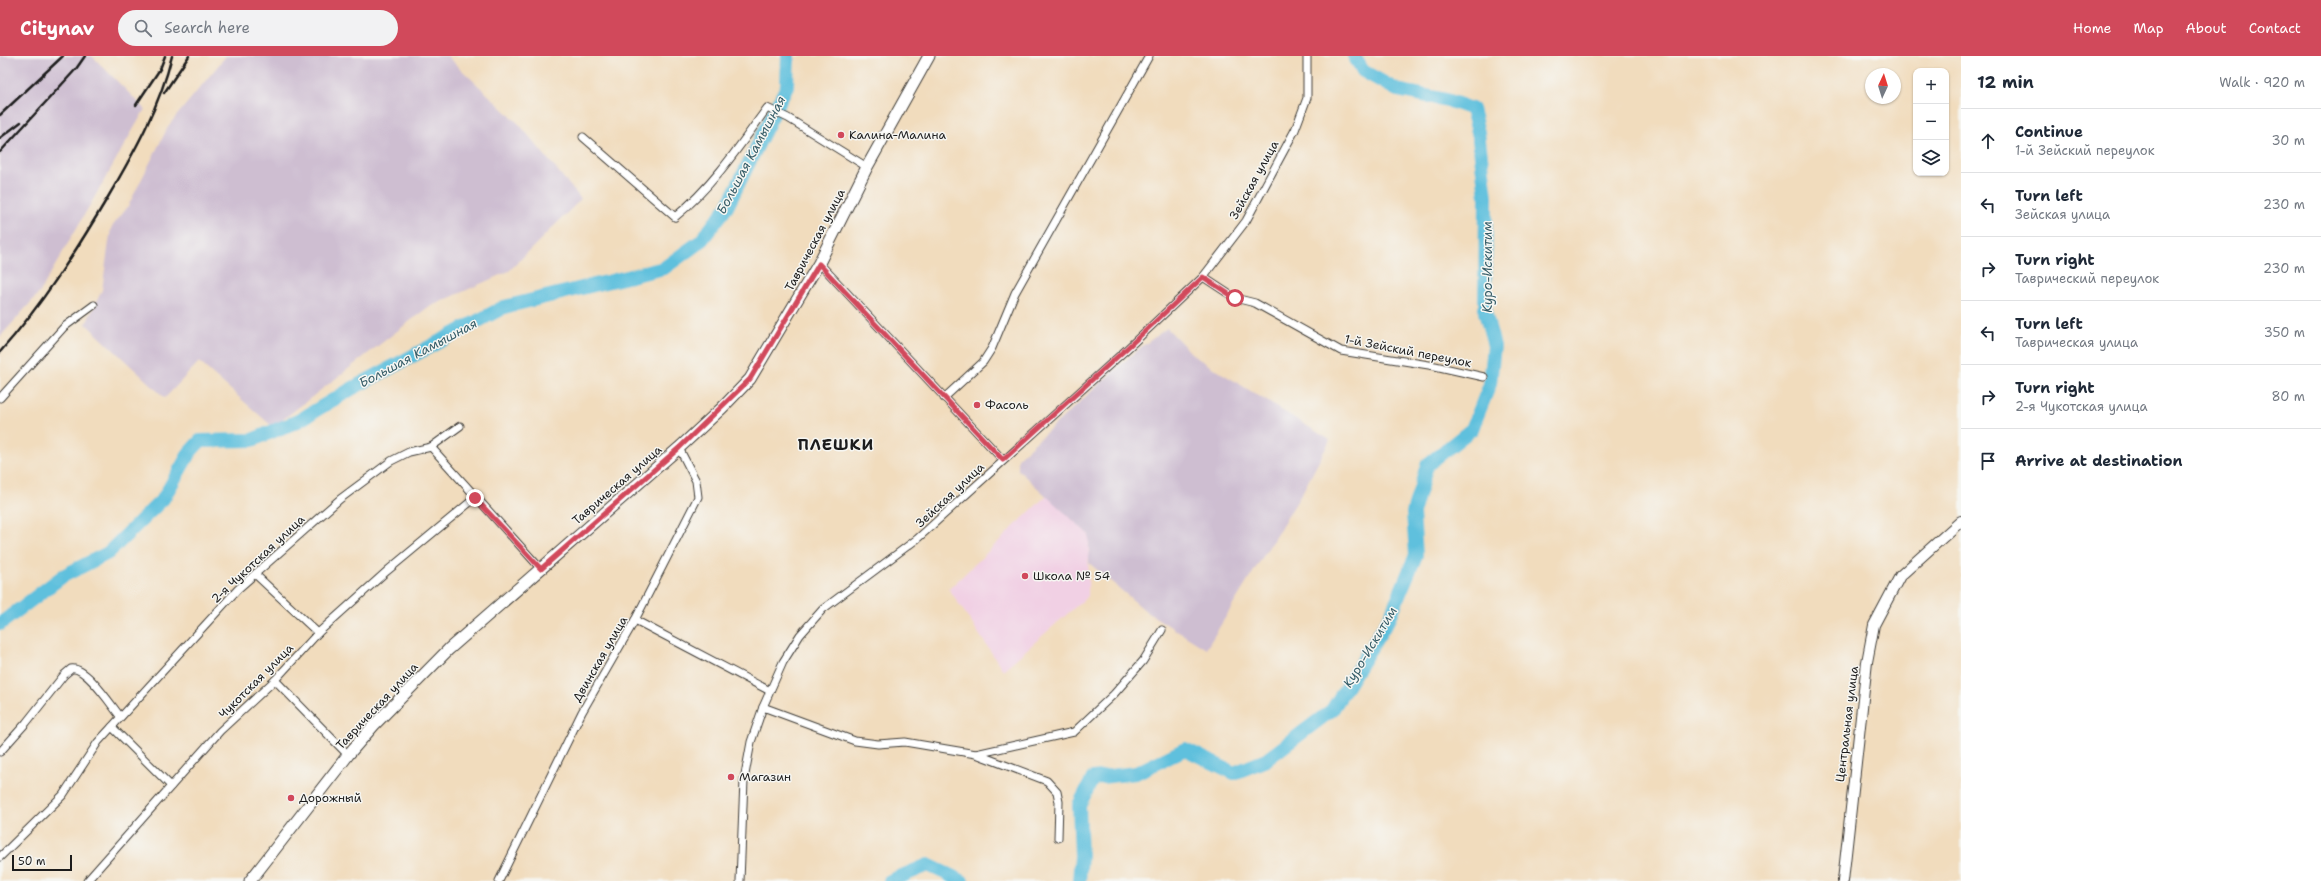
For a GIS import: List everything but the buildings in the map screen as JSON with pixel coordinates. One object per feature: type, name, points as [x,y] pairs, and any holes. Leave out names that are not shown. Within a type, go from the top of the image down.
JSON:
[{"type":"main road","name":"Таврическая улица","points":[[250,881],[348,755],[374,725],[449,649],[679,448],[750,379],[819,264],[867,167],[929,56]]},
{"type":"street","points":[[944,398],[983,362],[992,348],[1015,293],[1149,56]]},
{"type":"street","name":"Зейская улица","points":[[740,881],[744,780],[751,742],[763,707],[783,662],[800,635],[823,610],[917,539],[1203,277],[1246,221],[1295,130],[1307,98],[1308,56]]},
{"type":"street","points":[[583,137],[675,217],[686,208],[725,166],[767,108],[771,108],[788,118],[867,167]]},
{"type":"street","points":[[819,264],[1003,460]]},
{"type":"street","name":"1-й Зейский переулок","points":[[1203,277],[1235,298],[1255,302],[1341,351],[1435,366],[1484,377]]},
{"type":"street","points":[[0,398],[64,327],[94,305]]},
{"type":"street","points":[[460,426],[431,447],[475,498],[541,569]]},
{"type":"street","name":"2-я Чукотская улица","points":[[0,858],[63,795],[82,764],[120,716],[238,589],[256,575],[340,499],[391,461],[409,452],[431,447]]},
{"type":"street","name":"Двинская улица","points":[[499,881],[582,712],[635,620],[698,497],[696,481],[679,448]]},
{"type":"street","name":"Чукотская улица","points":[[87,881],[220,731],[276,680],[318,633],[387,571],[475,498]]},
{"type":"street","name":"Центральная улица","points":[[1843,881],[1871,642],[1880,610],[1900,576],[1961,521]]},
{"type":"street","points":[[256,575],[318,633]]},
{"type":"street","points":[[635,620],[770,691]]},
{"type":"street","points":[[976,754],[1074,732],[1114,694],[1143,661],[1162,630]]},
{"type":"street","points":[[0,752],[26,723],[64,675],[71,669],[79,669],[88,676],[120,716]]},
{"type":"street","points":[[276,680],[348,755]]},
{"type":"street","points":[[763,707],[855,741],[878,744],[905,742],[976,754],[1047,781],[1052,785],[1059,802],[1058,838]]},
{"type":"street","points":[[112,727],[171,786]]},
{"type":"shaded area","points":[[0,56],[92,56],[145,109],[40,292],[0,337]]},
{"type":"shaded area","points":[[226,56],[447,56],[519,124],[581,199],[509,271],[427,308],[273,427],[199,362],[165,398],[86,324],[102,290],[111,228],[127,208],[169,125]]},
{"type":"shaded area","points":[[1167,328],[1194,356],[1330,440],[1302,493],[1206,649],[1147,612],[1089,563],[1089,535],[1018,470],[1018,458],[1136,351]]},
{"type":"shaded area","name":"Школа № 54","points":[[1047,495],[1089,535],[1088,596],[1003,670],[949,589]]},
{"type":"waterway","name":"Большая Камышная","points":[[0,624],[63,576],[108,553],[163,499],[190,452],[200,441],[252,440],[298,421],[353,388],[504,307],[664,268],[701,241],[727,207],[787,86],[788,56]]},
{"type":"waterway","name":"Куро-Искитим","points":[[1079,881],[1081,856],[1079,805],[1093,778],[1136,773],[1185,749],[1234,773],[1266,760],[1332,710],[1390,617],[1416,555],[1413,513],[1427,465],[1472,429],[1490,384],[1494,346],[1485,312],[1486,196],[1478,132],[1472,109],[1447,100],[1397,90],[1363,71],[1354,56]]},
{"type":"waterway","name":"Куро-Искитим","points":[[890,881],[928,865],[962,881]]},
{"type":"railway","points":[[0,115],[63,56]]},
{"type":"railway","points":[[0,152],[76,69],[85,56]]},
{"type":"railway","points":[[136,105],[160,69],[165,56]]},
{"type":"railway","points":[[0,352],[30,316],[58,277],[118,180],[137,146],[161,93],[172,56]]},
{"type":"railway","points":[[164,93],[189,56]]},
{"type":"railway","points":[[0,138],[21,122]]},
{"type":"place","name":"Калина-Малина","points":[[841,135]]},
{"type":"place","name":"Фасоль","points":[[977,405]]},
{"type":"place","name":"Школа № 54","points":[[1025,576]]},
{"type":"place","name":"Магазин","points":[[731,777]]},
{"type":"place","name":"Дорожный","points":[[291,798]]},
{"type":"district","name":"ПЛЕШКИ","points":[[836,444]]},
{"type":"route","points":[[475,498],[541,569],[679,448],[722,408],[750,379],[771,347],[819,264],[1003,460],[1203,277],[1235,298]]}]
